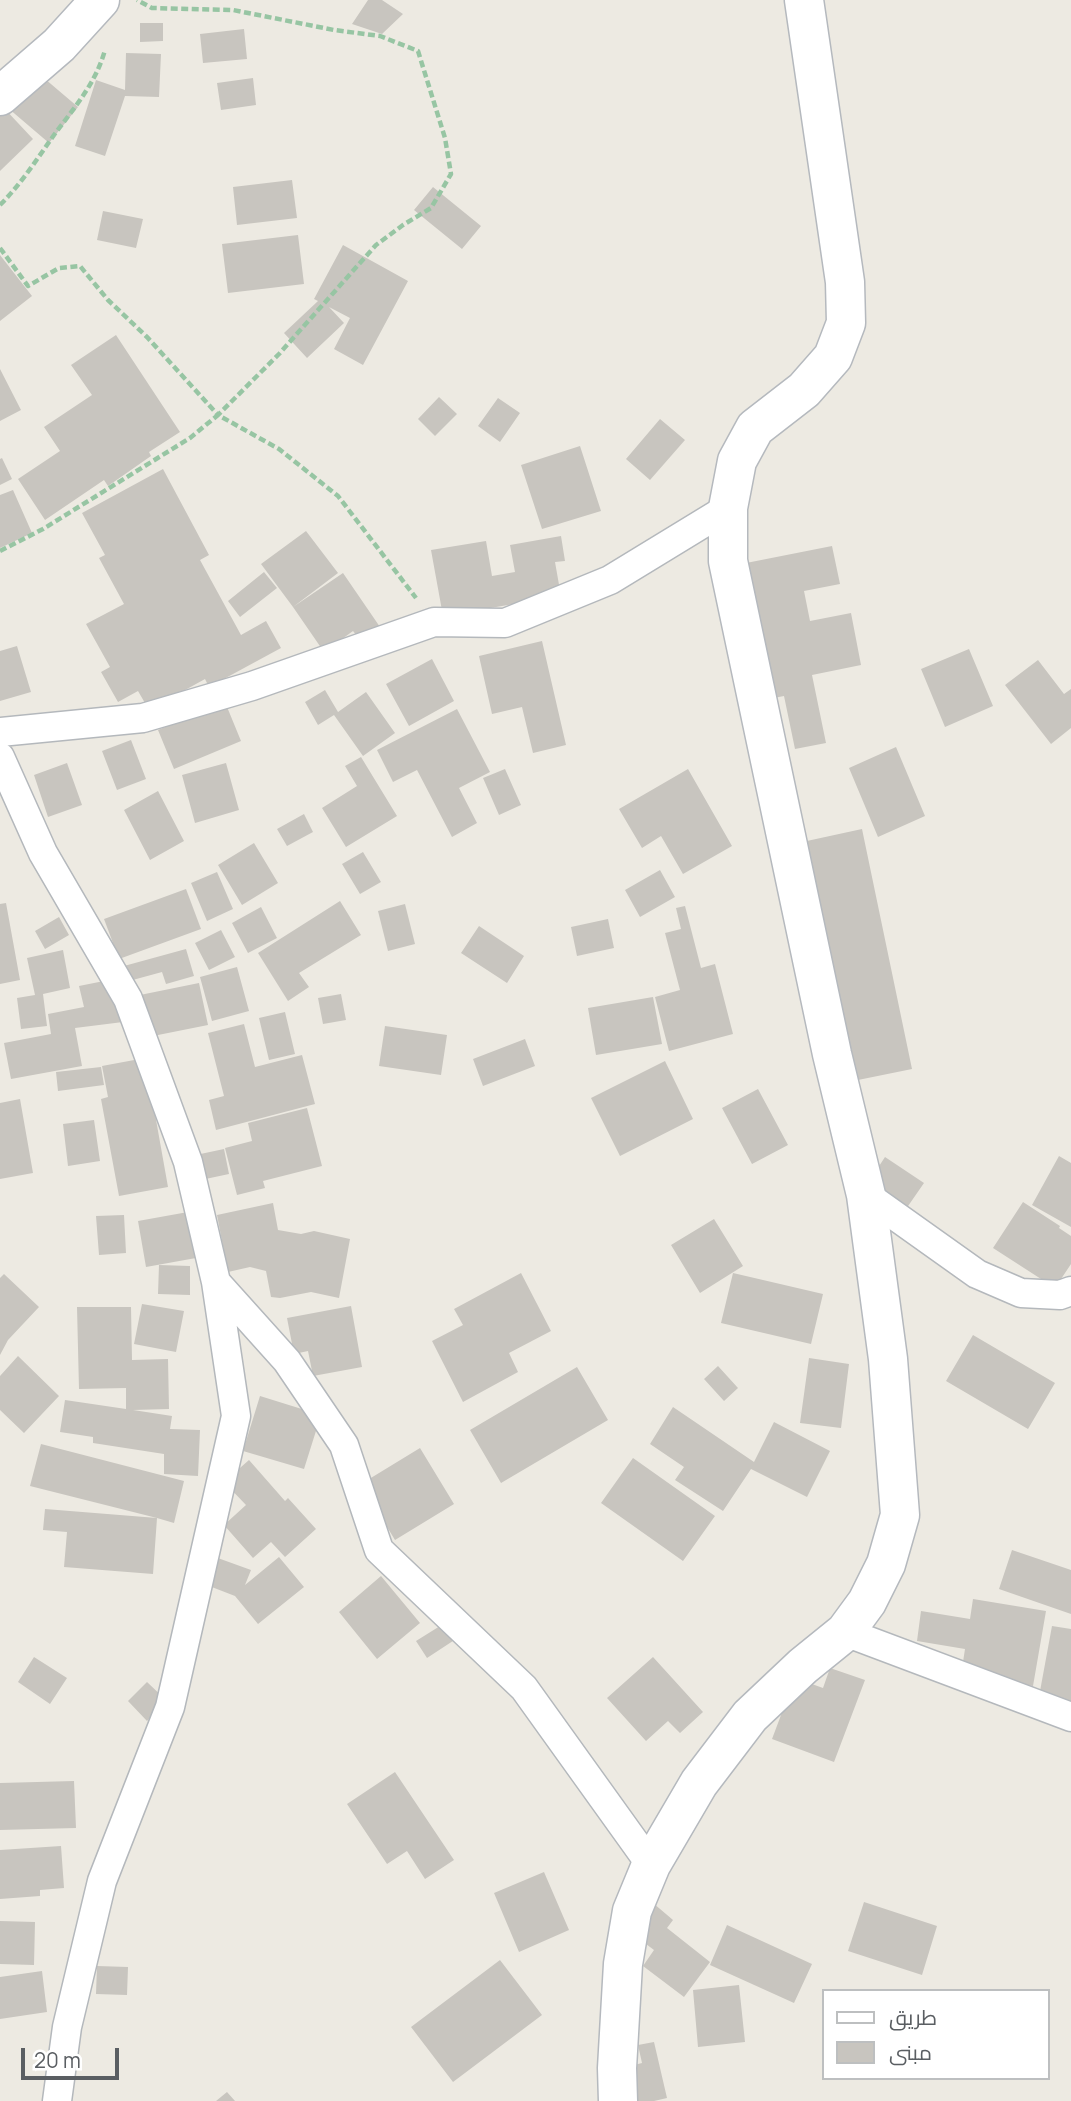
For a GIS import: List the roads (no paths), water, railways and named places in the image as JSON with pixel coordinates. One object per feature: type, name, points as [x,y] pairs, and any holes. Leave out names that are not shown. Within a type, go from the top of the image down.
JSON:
[{"type":"street","points":[[0,96],[59,46],[100,0]]},
{"type":"street","points":[[618,2101],[617,2068],[623,1964],[632,1911],[651,1865],[699,1783],[750,1716],[803,1666],[845,1632],[867,1602],[886,1564],[900,1515],[888,1359],[866,1195],[829,1041],[727,561],[728,508],[737,461],[755,428],[804,390],[833,357],[846,323],[845,282],[804,0]]},
{"type":"street","points":[[0,732],[143,718],[252,686],[434,622],[505,623],[610,580],[728,508]]},
{"type":"street","points":[[0,758],[43,853],[128,999],[188,1162],[216,1282],[236,1416],[170,1707],[102,1881],[67,2027],[57,2101]]},
{"type":"street","points":[[866,1195],[977,1274],[1021,1293],[1060,1295],[1071,1291]]},
{"type":"street","points":[[216,1282],[286,1362],[344,1445],[379,1550],[524,1688],[651,1865]]},
{"type":"street","points":[[845,1632],[1071,1717]]}]
